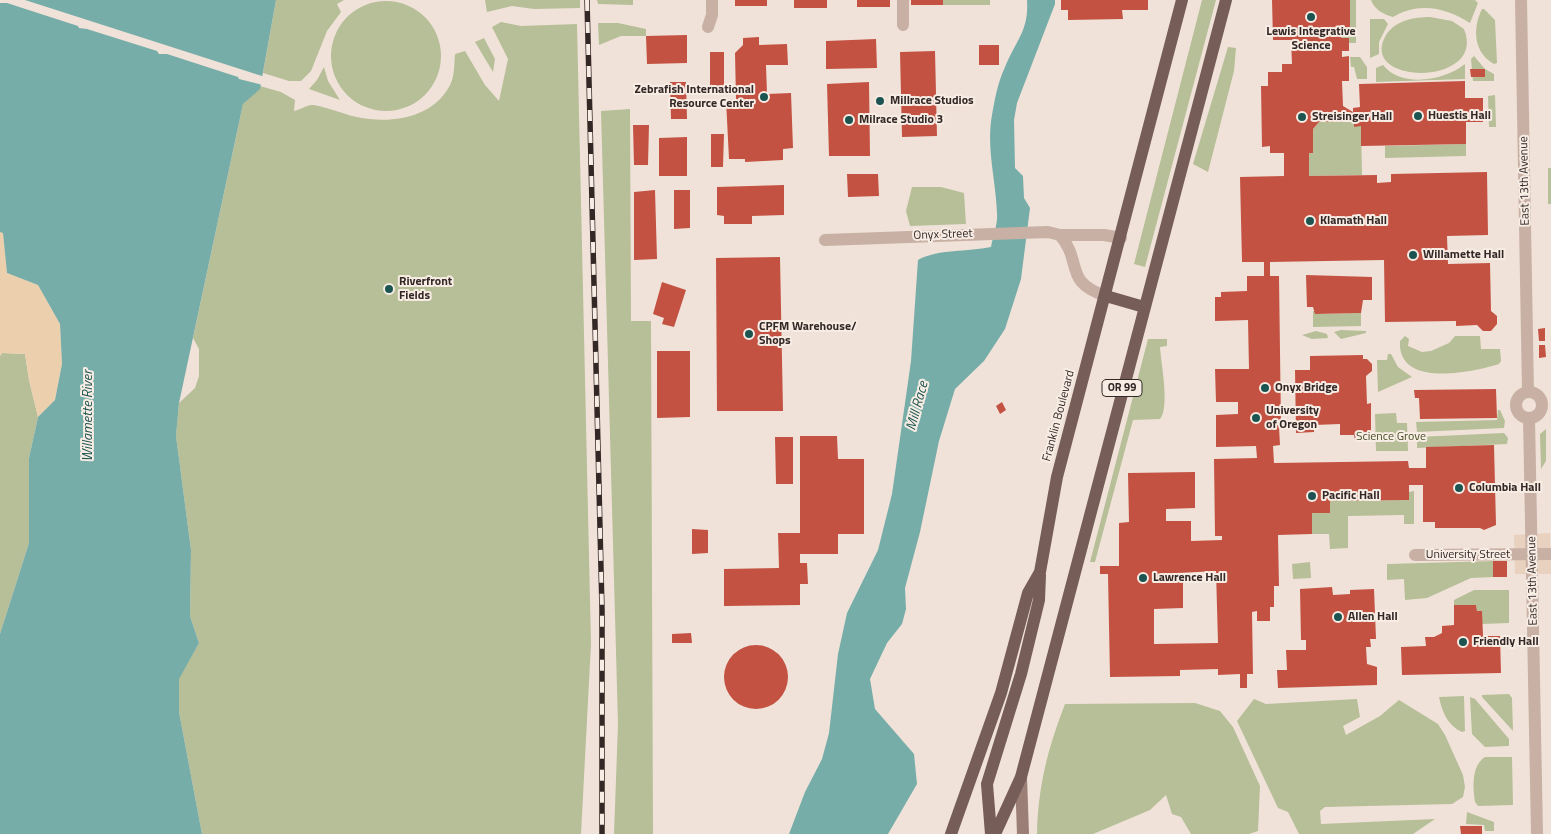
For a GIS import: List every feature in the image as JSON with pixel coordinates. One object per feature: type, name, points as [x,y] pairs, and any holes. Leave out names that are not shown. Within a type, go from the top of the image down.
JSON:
[{"type":"main road","name":"Franklin Boulevard","points":[[951,834],[1001,693],[1028,593],[1040,572],[1051,502],[1182,0]]},
{"type":"main road","name":"OR 99","points":[[993,834],[1021,777],[1226,0]]},
{"type":"main road","points":[[1106,296],[1144,307]]},
{"type":"main road","points":[[993,834],[988,784],[1022,674],[1040,600],[1040,572]]},
{"type":"main road","points":[[1021,777],[1023,834]]},
{"type":"street","points":[[708,27],[712,15],[712,0]]},
{"type":"street","points":[[903,0],[903,26]]},
{"type":"street","name":"East 13th Avenue","points":[[1521,0],[1528,392]]},
{"type":"street","name":"Onyx Street","points":[[825,240],[989,233],[1054,233],[1104,235],[1121,238]]},
{"type":"street","points":[[1054,233],[1070,250],[1080,281],[1090,291],[1106,296]]},
{"type":"street","points":[[1528,392],[1539,397],[1542,404],[1537,415],[1529,418],[1521,415],[1516,407],[1520,395],[1528,392]]},
{"type":"street","name":"East 13th Avenue","points":[[1529,418],[1537,834]]},
{"type":"street","name":"University Street","points":[[1415,555],[1551,554]]},
{"type":"green space","points":[[276,0],[344,0],[337,4],[341,12],[327,31],[311,71],[301,81],[289,81],[263,73]]},
{"type":"green space","points":[[485,0],[580,0],[580,8],[534,9],[512,6],[487,12]]},
{"type":"green space","points":[[597,0],[633,0],[633,5],[598,4]]},
{"type":"green space","points":[[943,0],[990,0],[990,5],[943,5]]},
{"type":"green space","points":[[1202,0],[1216,0],[1145,267],[1134,264]]},
{"type":"green space","points":[[1350,0],[1356,0],[1356,43],[1349,43],[1341,38],[1341,35],[1350,34]]},
{"type":"green space","points":[[1371,0],[1475,0],[1478,3],[1470,23],[1452,13],[1433,8],[1412,9],[1393,17],[1380,11]]},
{"type":"green space","points":[[386,1],[397,2],[407,6],[425,17],[436,35],[440,45],[440,67],[436,77],[425,95],[407,106],[397,110],[386,111],[375,110],[365,106],[347,95],[336,77],[332,67],[331,56],[332,45],[336,35],[347,17],[365,6],[375,2]]},
{"type":"green space","points":[[1482,9],[1495,20],[1497,63],[1494,64],[1482,54],[1477,40],[1477,24]]},
{"type":"green space","points":[[1430,17],[1452,21],[1464,29],[1466,48],[1458,62],[1442,70],[1423,73],[1404,71],[1389,64],[1382,52],[1386,35],[1390,30],[1406,20]]},
{"type":"green space","points":[[1370,19],[1384,19],[1388,24],[1379,42],[1379,54],[1370,58]]},
{"type":"green space","points":[[501,22],[521,26],[577,24],[591,644],[581,834],[202,834],[179,712],[178,679],[199,643],[190,616],[191,550],[176,436],[179,403],[195,388],[199,376],[199,349],[193,338],[243,104],[260,86],[281,92],[295,100],[294,111],[312,105],[369,119],[382,120],[408,117],[432,106],[441,98],[452,79],[455,54],[465,51],[485,85],[499,101],[508,59],[492,27]]},
{"type":"green space","points":[[598,23],[618,23],[646,29],[646,36],[621,36],[599,45]]},
{"type":"green space","points":[[484,38],[495,59],[493,72],[475,42]]},
{"type":"green space","points":[[1228,47],[1236,48],[1234,71],[1208,172],[1193,164]]},
{"type":"green space","points":[[1474,56],[1485,69],[1494,74],[1494,81],[1473,81],[1471,59]]},
{"type":"green space","points":[[1350,57],[1360,57],[1367,67],[1367,79],[1357,79],[1354,67],[1351,67]]},
{"type":"green space","points":[[1465,64],[1465,79],[1376,82],[1376,68],[1383,65],[1400,77],[1423,80],[1446,75]]},
{"type":"green space","points":[[324,67],[328,81],[340,100],[309,89],[317,80]]},
{"type":"green space","points":[[1495,95],[1496,127],[1489,127],[1488,96]]},
{"type":"green space","points":[[630,109],[631,321],[651,321],[653,834],[614,834],[618,724],[601,111]]},
{"type":"green space","points":[[1343,115],[1354,120],[1354,126],[1361,126],[1362,175],[1309,176],[1309,153],[1313,152],[1313,129],[1319,122],[1343,122]]},
{"type":"green space","points":[[1466,144],[1466,156],[1385,158],[1385,146]]},
{"type":"green space","points":[[1548,168],[1551,168],[1551,204],[1548,204]]},
{"type":"green space","points":[[912,187],[941,187],[964,193],[966,224],[910,226],[906,211]]},
{"type":"green space","points":[[1313,311],[1316,314],[1361,313],[1361,326],[1313,327]]},
{"type":"green space","points":[[1341,330],[1366,331],[1366,333],[1341,339],[1334,332]]},
{"type":"green space","points":[[1316,331],[1327,334],[1328,338],[1312,339],[1302,335]]},
{"type":"green space","points":[[1405,336],[1409,339],[1408,346],[1422,352],[1431,351],[1449,343],[1455,336],[1480,336],[1481,349],[1500,349],[1501,361],[1499,364],[1472,371],[1439,374],[1423,371],[1411,366],[1402,356],[1400,341]]},
{"type":"green space","points":[[1148,339],[1167,339],[1167,346],[1160,347],[1165,396],[1163,413],[1160,419],[1133,420],[1095,562],[1090,562]]},
{"type":"green space","points":[[2,353],[25,354],[38,417],[29,458],[29,543],[0,634],[0,356]]},
{"type":"green space","points":[[1388,354],[1391,354],[1398,367],[1412,377],[1378,392],[1377,360],[1387,360]]},
{"type":"green space","points":[[1498,410],[1500,410],[1505,421],[1504,428],[1417,432],[1416,422],[1497,420]]},
{"type":"green space","name":"Science Grove","points":[[1396,413],[1397,423],[1407,423],[1408,451],[1376,451],[1375,414]]},
{"type":"green space","points":[[1546,429],[1546,461],[1541,469],[1540,434]]},
{"type":"green space","points":[[1504,433],[1508,438],[1507,444],[1417,448],[1417,437]]},
{"type":"green space","points":[[1414,491],[1414,524],[1404,524],[1404,515],[1348,516],[1348,548],[1330,549],[1329,534],[1312,534],[1312,513],[1330,513],[1330,501],[1409,500],[1409,492]]},
{"type":"green space","points":[[1493,561],[1493,577],[1471,578],[1427,598],[1405,600],[1404,579],[1387,580],[1387,564]]},
{"type":"green space","points":[[1310,562],[1311,578],[1293,579],[1292,564]]},
{"type":"green space","points":[[1474,590],[1509,590],[1509,623],[1482,624],[1482,611],[1477,611],[1476,605],[1454,605],[1454,600]]},
{"type":"green space","points":[[1509,694],[1512,698],[1513,731],[1482,697],[1482,695]]},
{"type":"green space","points":[[1464,696],[1465,731],[1462,732],[1446,718],[1439,697]]},
{"type":"green space","points":[[1470,697],[1475,699],[1509,739],[1509,746],[1485,747],[1472,734]]},
{"type":"green space","points":[[1254,699],[1266,704],[1357,699],[1360,717],[1343,726],[1346,735],[1380,716],[1399,700],[1438,724],[1463,775],[1465,787],[1463,797],[1452,804],[1325,807],[1320,811],[1321,824],[1435,819],[1413,834],[1299,834],[1288,812],[1278,808],[1237,721]]},
{"type":"green space","points":[[1195,703],[1220,711],[1233,727],[1260,786],[1258,831],[1249,834],[1191,834],[1181,817],[1172,814],[1166,795],[1150,810],[1093,834],[1037,834],[1039,800],[1045,767],[1065,704]]},
{"type":"green space","points":[[1485,757],[1512,757],[1513,805],[1478,806],[1475,802],[1475,772],[1480,761]]},
{"type":"green space","points":[[1467,812],[1494,822],[1494,831],[1485,831],[1484,825],[1466,824]]},
{"type":"sand","points":[[0,232],[3,232],[7,273],[38,285],[60,324],[62,364],[55,400],[38,417],[25,354],[2,353],[0,356]]},
{"type":"shaded area","points":[[1550,533],[1551,574],[1515,574],[1514,535]]},
{"type":"water","name":"Willamette River","points":[[0,0],[276,0],[260,89],[243,104],[179,403],[176,436],[191,550],[190,616],[199,643],[179,679],[179,712],[202,834],[0,834],[0,634],[29,543],[29,458],[38,417],[55,400],[62,364],[60,324],[38,285],[7,273],[3,233],[0,232]]},
{"type":"water","name":"Mill Race","points":[[1027,0],[1055,0],[1055,4],[1017,103],[1014,120],[1015,168],[1023,176],[1024,198],[1030,208],[1021,279],[1005,329],[984,361],[955,389],[939,441],[920,532],[905,588],[906,609],[902,624],[887,643],[870,679],[875,709],[914,754],[917,784],[888,834],[789,834],[805,792],[822,759],[829,733],[838,654],[847,613],[878,550],[892,494],[911,361],[918,260],[943,252],[991,247],[997,217],[990,127],[1000,78],[1024,28]]},
{"type":"pier","points":[[0,0],[25,0],[265,77],[263,85],[239,79],[238,77],[167,54],[159,54],[157,51],[79,28],[78,26],[7,3],[0,3]]},
{"type":"building","points":[[735,0],[767,0],[767,6],[735,6]]},
{"type":"building","points":[[794,0],[827,0],[827,8],[794,8]]},
{"type":"building","points":[[857,0],[890,0],[890,7],[857,7]]},
{"type":"building","points":[[911,0],[943,0],[943,5],[911,5]]},
{"type":"building","points":[[1061,0],[1148,0],[1148,10],[1122,10],[1123,19],[1068,20],[1068,10],[1061,10]]},
{"type":"building","points":[[1272,0],[1350,0],[1350,34],[1341,35],[1341,38],[1349,38],[1349,51],[1342,51],[1342,57],[1349,56],[1349,81],[1342,81],[1343,106],[1353,112],[1353,108],[1360,107],[1359,84],[1465,81],[1465,98],[1483,98],[1483,122],[1466,122],[1466,144],[1361,146],[1361,126],[1354,127],[1354,120],[1343,115],[1343,122],[1319,122],[1313,129],[1313,153],[1309,153],[1309,176],[1377,175],[1377,183],[1391,182],[1391,174],[1487,172],[1488,235],[1447,236],[1448,264],[1490,263],[1491,311],[1497,316],[1497,324],[1491,331],[1483,331],[1477,325],[1456,326],[1456,321],[1385,322],[1384,260],[1270,262],[1270,276],[1279,276],[1281,427],[1279,427],[1280,445],[1273,446],[1274,463],[1408,461],[1409,468],[1426,468],[1426,447],[1494,445],[1496,525],[1484,530],[1480,528],[1435,528],[1435,522],[1423,522],[1423,485],[1409,485],[1409,500],[1330,501],[1330,513],[1312,513],[1312,534],[1278,535],[1279,586],[1274,586],[1274,607],[1270,607],[1270,621],[1257,621],[1257,611],[1252,612],[1253,674],[1247,674],[1247,688],[1240,688],[1240,674],[1218,675],[1218,669],[1180,670],[1180,676],[1110,677],[1108,574],[1100,574],[1100,566],[1119,566],[1119,523],[1129,522],[1128,473],[1195,472],[1195,508],[1166,509],[1166,521],[1191,521],[1191,541],[1222,540],[1222,536],[1215,536],[1214,459],[1257,458],[1256,446],[1216,447],[1216,415],[1238,414],[1238,402],[1216,402],[1215,369],[1249,369],[1248,320],[1215,321],[1215,297],[1221,297],[1221,292],[1247,291],[1247,276],[1264,276],[1264,262],[1242,262],[1240,177],[1284,176],[1284,153],[1270,153],[1270,146],[1262,147],[1261,86],[1268,86],[1268,72],[1282,72],[1282,64],[1292,64],[1291,40],[1273,40]],"holes":[[[1216,571],[1218,643],[1154,644],[1154,609],[1183,608],[1183,582],[1179,582],[1178,573]]]},
{"type":"building","points":[[687,35],[687,63],[647,64],[646,36]]},
{"type":"building","name":"Zebrafish International Resource Center","points":[[759,37],[759,45],[787,44],[788,65],[766,65],[767,94],[791,93],[793,148],[783,149],[783,160],[745,162],[745,159],[729,159],[726,100],[736,99],[735,53],[743,45],[743,38]]},
{"type":"building","points":[[876,39],[877,68],[826,69],[826,41]]},
{"type":"building","points":[[979,45],[999,45],[999,65],[979,65]]},
{"type":"building","points":[[935,51],[937,136],[902,137],[900,52]]},
{"type":"building","points":[[710,52],[724,52],[724,90],[710,90]]},
{"type":"building","points":[[1470,69],[1485,69],[1485,77],[1471,77]]},
{"type":"building","points":[[670,82],[686,82],[687,119],[671,119]]},
{"type":"building","name":"Milrace Studio 3","points":[[869,82],[870,156],[829,156],[827,84]]},
{"type":"building","points":[[633,125],[649,125],[648,165],[634,165]]},
{"type":"building","points":[[711,134],[724,134],[723,167],[711,167]]},
{"type":"building","points":[[687,137],[687,176],[659,176],[659,138]]},
{"type":"building","points":[[847,174],[878,174],[879,196],[848,197]]},
{"type":"building","points":[[784,185],[784,215],[752,216],[752,224],[724,224],[724,216],[717,215],[717,187]]},
{"type":"building","points":[[655,190],[657,259],[634,260],[634,192]]},
{"type":"building","points":[[674,190],[690,190],[690,228],[674,229]]},
{"type":"building","name":"CPFM Warehouse/ Shops","points":[[780,257],[783,411],[717,411],[716,258]]},
{"type":"building","points":[[1306,275],[1372,277],[1372,300],[1363,300],[1361,313],[1315,314],[1313,307],[1307,307]]},
{"type":"building","points":[[662,282],[686,290],[674,327],[662,324],[664,318],[653,314]]},
{"type":"building","points":[[1545,328],[1545,341],[1539,341],[1538,329]]},
{"type":"building","points":[[1539,345],[1545,345],[1546,357],[1539,358]]},
{"type":"building","points":[[657,351],[690,351],[690,417],[657,418]]},
{"type":"building","points":[[1363,355],[1363,359],[1367,359],[1372,364],[1372,371],[1366,376],[1367,404],[1371,403],[1371,440],[1355,440],[1354,435],[1340,435],[1340,424],[1314,425],[1314,432],[1296,433],[1295,370],[1310,370],[1310,356]]},
{"type":"building","points":[[1496,389],[1497,418],[1420,419],[1419,398],[1415,398],[1414,390]]},
{"type":"building","points":[[1002,402],[1006,410],[1000,414],[996,406]]},
{"type":"building","points":[[800,436],[837,436],[838,459],[864,459],[864,534],[838,534],[838,554],[800,554],[800,563],[807,563],[808,584],[800,584],[800,605],[724,606],[724,569],[779,568],[778,533],[800,533]]},
{"type":"building","points":[[775,437],[793,437],[793,484],[776,484]]},
{"type":"building","points":[[692,529],[708,530],[708,553],[692,554]]},
{"type":"building","points":[[1493,561],[1507,561],[1507,577],[1493,577]]},
{"type":"building","name":"Allen Hall","points":[[1332,587],[1333,595],[1350,594],[1350,590],[1374,589],[1376,639],[1370,639],[1371,647],[1366,647],[1367,664],[1377,667],[1377,685],[1278,688],[1277,670],[1287,670],[1286,650],[1306,650],[1306,640],[1301,640],[1300,589]]},
{"type":"building","name":"Friendly Hall","points":[[1454,605],[1476,605],[1477,611],[1482,611],[1483,636],[1500,636],[1501,673],[1402,675],[1401,647],[1426,646],[1425,637],[1434,637],[1442,633],[1442,626],[1454,625]]},
{"type":"building","points":[[691,633],[692,643],[672,643],[672,634]]},
{"type":"building","points":[[750,645],[762,645],[779,654],[786,665],[788,677],[786,689],[779,700],[762,709],[750,709],[738,704],[729,695],[724,683],[724,671],[729,659],[738,650]]},
{"type":"building","points":[[1460,826],[1482,826],[1482,834],[1461,834]]},
{"type":"railway","points":[[587,0],[602,609],[602,834]]},
{"type":"place","name":"Lewis Integrative Science","points":[[1311,17]]},
{"type":"place","name":"Zebrafish International Resource Center","points":[[764,97]]},
{"type":"place","name":"Millrace Studios","points":[[880,101]]},
{"type":"place","name":"Huestis Hall","points":[[1418,116]]},
{"type":"place","name":"Streisinger Hall","points":[[1302,117]]},
{"type":"place","name":"Milrace Studio 3","points":[[849,120]]},
{"type":"place","name":"Klamath Hall","points":[[1310,221]]},
{"type":"place","name":"Willamette Hall","points":[[1413,255]]},
{"type":"place","name":"Riverfront Fields","points":[[389,289]]},
{"type":"place","name":"CPFM Warehouse/ Shops","points":[[749,334]]},
{"type":"place","name":"Onyx Bridge","points":[[1265,388]]},
{"type":"place","name":"University of Oregon","points":[[1256,418]]},
{"type":"place","name":"Columbia Hall","points":[[1459,488]]},
{"type":"place","name":"Pacific Hall","points":[[1312,496]]},
{"type":"place","name":"Lawrence Hall","points":[[1143,578]]},
{"type":"place","name":"Allen Hall","points":[[1338,617]]},
{"type":"place","name":"Friendly Hall","points":[[1463,642]]}]
